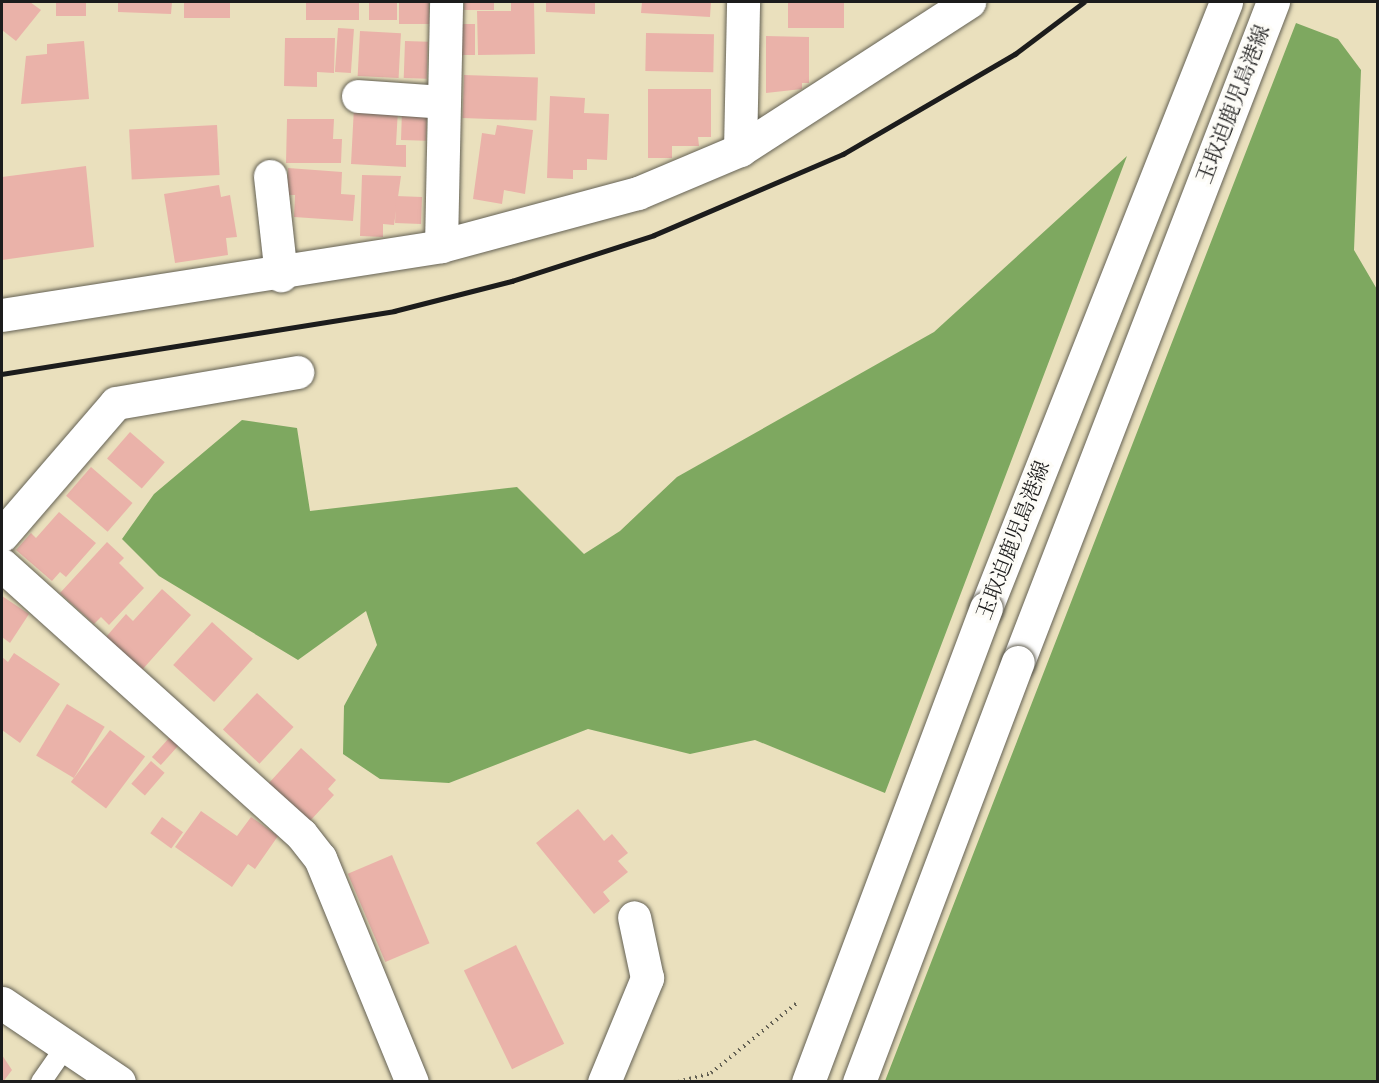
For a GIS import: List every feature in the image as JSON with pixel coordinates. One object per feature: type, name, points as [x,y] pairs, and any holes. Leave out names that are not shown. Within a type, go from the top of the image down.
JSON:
[{"type":"street","points":[[441,246],[446,2]]},
{"type":"street","points":[[740,150],[744,2]]},
{"type":"street","points":[[2,315],[281,275],[441,246],[638,193],[740,150],[969,2]]},
{"type":"street","name":"玉取迫鹿児島港線","points":[[808,1082],[986,608],[1226,2]]},
{"type":"street","name":"玉取迫鹿児島港線","points":[[859,1082],[1242,77],[1273,2]]},
{"type":"street","points":[[358,96],[444,102]]},
{"type":"street","points":[[270,176],[281,275]]},
{"type":"street","points":[[2,535],[116,403],[297,372]]},
{"type":"street","points":[[2,565],[308,842],[320,858],[412,1082]]},
{"type":"street","points":[[604,1082],[647,978],[634,917]]},
{"type":"street","points":[[2,1003],[119,1082]]},
{"type":"lane","points":[[41,1082],[66,1046]]},
{"type":"green space","points":[[1296,23],[1338,39],[1361,70],[1354,250],[1378,291],[1377,1081],[885,1081]]},
{"type":"green space","points":[[1127,156],[885,793],[755,740],[690,754],[588,729],[449,783],[380,779],[343,754],[344,706],[377,645],[366,611],[298,660],[159,576],[122,539],[154,494],[242,420],[297,428],[310,511],[517,487],[584,554],[620,531],[677,477],[934,332]]},
{"type":"building","points":[[2,2],[30,2],[41,10],[16,41],[2,30]]},
{"type":"building","points":[[118,2],[172,2],[171,14],[118,12]]},
{"type":"building","points":[[184,2],[230,2],[230,18],[184,18]]},
{"type":"building","points":[[306,2],[359,2],[359,20],[306,20]]},
{"type":"building","points":[[369,2],[397,2],[397,20],[369,20]]},
{"type":"building","points":[[399,2],[429,2],[429,24],[399,24]]},
{"type":"building","points":[[464,2],[494,2],[494,10],[464,10]]},
{"type":"building","points":[[511,2],[534,2],[535,54],[478,55],[477,11],[511,11]]},
{"type":"building","points":[[546,2],[595,2],[595,14],[546,12]]},
{"type":"building","points":[[642,2],[711,2],[710,17],[641,13]]},
{"type":"building","points":[[788,2],[844,2],[844,28],[788,28]]},
{"type":"building","points":[[56,3],[86,3],[86,16],[56,16]]},
{"type":"building","points":[[462,24],[475,24],[475,55],[462,55]]},
{"type":"building","points":[[338,28],[354,29],[351,73],[335,72]]},
{"type":"building","points":[[360,31],[401,33],[399,78],[358,76]]},
{"type":"building","points":[[646,33],[714,34],[713,72],[645,71]]},
{"type":"building","points":[[766,36],[809,37],[809,83],[802,83],[802,89],[766,93]]},
{"type":"building","points":[[285,38],[335,38],[334,73],[317,72],[317,87],[284,86]]},
{"type":"building","points":[[84,41],[89,99],[21,104],[26,56],[47,54],[47,44]]},
{"type":"building","points":[[405,41],[428,42],[427,79],[404,78]]},
{"type":"building","points":[[464,75],[538,78],[536,121],[462,118]]},
{"type":"building","points":[[648,89],[711,89],[711,137],[698,137],[699,146],[672,146],[672,158],[648,158]]},
{"type":"building","points":[[550,96],[585,98],[584,113],[609,114],[607,160],[587,159],[587,170],[573,170],[573,179],[547,178]]},
{"type":"building","points":[[354,107],[398,109],[396,145],[406,145],[406,167],[351,164]]},
{"type":"building","points":[[402,111],[427,112],[426,141],[401,140]]},
{"type":"building","points":[[287,119],[334,119],[333,139],[342,139],[341,163],[286,163]]},
{"type":"building","points":[[217,125],[220,175],[132,180],[129,130]]},
{"type":"building","points":[[497,125],[533,130],[525,194],[504,190],[502,204],[473,199],[482,133],[495,135]]},
{"type":"building","points":[[86,166],[94,247],[2,260],[2,177]]},
{"type":"building","points":[[288,168],[342,172],[341,194],[355,195],[353,221],[294,217],[295,195],[287,195]]},
{"type":"building","points":[[362,175],[401,176],[394,225],[383,224],[383,237],[360,236]]},
{"type":"building","points":[[219,185],[221,197],[230,195],[237,237],[226,238],[228,255],[175,263],[164,194]]},
{"type":"building","points":[[396,196],[422,197],[421,224],[395,223]]},
{"type":"building","points":[[130,432],[165,462],[142,489],[107,458]]},
{"type":"building","points":[[91,467],[133,503],[108,532],[66,496]]},
{"type":"building","points":[[59,512],[96,543],[66,577],[60,572],[52,581],[16,550],[31,533],[36,538]]},
{"type":"building","points":[[107,542],[124,558],[119,563],[144,588],[109,625],[101,617],[94,624],[60,593]]},
{"type":"building","points":[[162,589],[191,615],[142,670],[106,637],[126,614],[133,621]]},
{"type":"building","points":[[2,596],[29,614],[10,643],[2,637]]},
{"type":"building","points":[[212,622],[253,659],[214,702],[173,665]]},
{"type":"building","points":[[14,653],[60,684],[20,743],[2,730],[2,657],[8,662]]},
{"type":"building","points":[[257,693],[294,727],[259,764],[223,730]]},
{"type":"building","points":[[67,704],[105,727],[74,778],[36,755]]},
{"type":"building","points":[[110,730],[145,756],[106,808],[71,782]]},
{"type":"building","points":[[170,737],[179,745],[161,765],[152,757]]},
{"type":"building","points":[[301,748],[336,780],[328,789],[334,795],[309,822],[268,784]]},
{"type":"building","points":[[151,761],[165,773],[145,795],[131,784]]},
{"type":"building","points":[[578,809],[604,841],[612,834],[628,853],[618,861],[628,872],[603,892],[610,901],[594,914],[536,843]]},
{"type":"building","points":[[201,811],[237,836],[251,817],[278,836],[255,869],[248,864],[232,887],[175,847]]},
{"type":"building","points":[[162,817],[183,832],[171,848],[150,833]]},
{"type":"building","points":[[392,855],[430,943],[385,962],[348,874]]},
{"type":"building","points":[[516,945],[564,1044],[512,1069],[464,970]]},
{"type":"building","points":[[2,1055],[12,1070],[3,1082],[2,1082]]},
{"type":"railway","points":[[2,374],[394,311],[512,281],[654,235],[843,154],[1015,54],[1084,2]]}]
